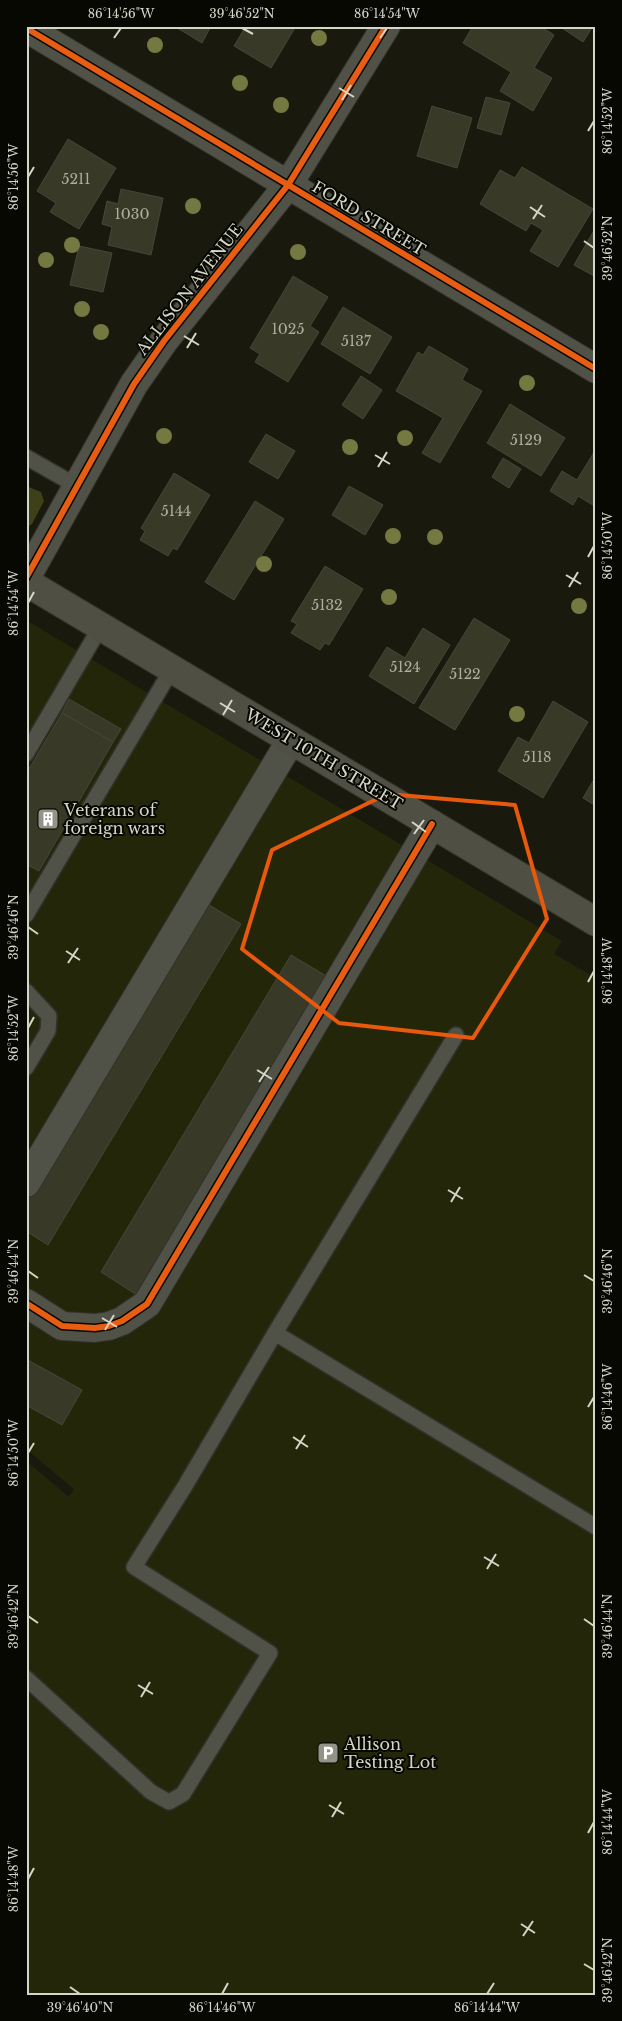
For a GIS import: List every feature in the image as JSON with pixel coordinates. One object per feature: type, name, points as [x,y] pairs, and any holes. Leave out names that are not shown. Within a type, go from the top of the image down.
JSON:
[{"type":"main road","name":"WEST 10TH STREET","points":[[26,582],[596,922]]},
{"type":"street","name":"ALLISON AVENUE","points":[[26,578],[146,366],[288,185],[386,26]]},
{"type":"street","name":"FORD STREET","points":[[26,28],[596,369]]},
{"type":"street","points":[[26,1183],[291,740]]},
{"type":"street","points":[[26,1303],[62,1326],[95,1328],[109,1326],[122,1321],[147,1304],[432,824]]},
{"type":"lane","points":[[26,457],[77,486]]},
{"type":"lane","points":[[26,754],[100,626]]},
{"type":"lane","points":[[26,915],[172,669]]},
{"type":"lane","points":[[26,991],[49,1016],[48,1031],[26,1068]]},
{"type":"lane","points":[[26,1678],[151,1792],[169,1802],[183,1794],[270,1653],[134,1567],[185,1486],[275,1333],[456,1035]]},
{"type":"lane","points":[[275,1333],[596,1527]]},
{"type":"highlighted area","points":[[387,794],[515,805],[547,919],[473,1038],[339,1023],[242,949],[272,850]]},
{"type":"shaded area","points":[[26,486],[41,492],[44,501],[32,524],[26,528]]},
{"type":"shaded area","points":[[26,620],[562,941],[554,954],[596,978],[596,1995],[26,1995],[26,1461],[69,1497],[74,1489],[26,1449]]},
{"type":"building","points":[[174,26],[211,26],[202,43]]},
{"type":"building","points":[[246,26],[296,26],[271,68],[234,46]]},
{"type":"building","points":[[473,26],[540,26],[554,35],[534,68],[552,78],[533,111],[500,91],[511,72],[463,43]]},
{"type":"building","points":[[559,26],[593,26],[583,42]]},
{"type":"building","points":[[486,97],[510,103],[501,135],[477,128]]},
{"type":"building","points":[[432,106],[472,118],[457,168],[417,156]]},
{"type":"building","points":[[68,139],[116,168],[79,229],[50,212],[56,203],[37,191]]},
{"type":"building","points":[[522,167],[593,209],[558,267],[530,251],[543,230],[531,223],[526,231],[480,204],[500,170],[515,178]]},
{"type":"building","points":[[121,189],[163,198],[151,255],[108,245],[112,227],[102,224],[107,201],[118,204]]},
{"type":"building","points":[[596,227],[596,277],[574,265]]},
{"type":"building","points":[[79,246],[112,253],[103,292],[70,285]]},
{"type":"building","points":[[293,276],[328,297],[310,326],[319,332],[288,382],[255,362],[260,354],[250,348]]},
{"type":"building","points":[[343,307],[392,337],[370,374],[321,344]]},
{"type":"building","points":[[429,346],[468,369],[462,380],[482,391],[440,463],[422,453],[443,418],[396,391],[418,352],[423,355]]},
{"type":"building","points":[[361,376],[382,390],[363,419],[342,405]]},
{"type":"building","points":[[510,404],[565,438],[541,476],[487,443]]},
{"type":"building","points":[[266,434],[295,451],[278,479],[249,462]]},
{"type":"building","points":[[596,449],[596,507],[578,496],[573,505],[550,491],[562,471],[577,480]]},
{"type":"building","points":[[503,458],[521,469],[509,488],[492,477]]},
{"type":"building","points":[[174,473],[210,495],[177,550],[173,548],[168,556],[140,540],[145,531],[141,528]]},
{"type":"building","points":[[349,486],[383,505],[365,535],[332,515]]},
{"type":"building","points":[[255,501],[284,519],[234,600],[205,582]]},
{"type":"building","points":[[325,566],[363,589],[329,645],[325,643],[320,650],[291,633],[297,624],[291,621]]},
{"type":"building","points":[[474,618],[510,640],[455,730],[419,708]]},
{"type":"building","points":[[423,628],[450,645],[414,704],[369,676],[387,647],[405,658]]},
{"type":"building","points":[[69,699],[121,729],[113,742],[62,713]]},
{"type":"building","points":[[553,701],[588,722],[543,798],[498,771],[518,737],[529,743]]},
{"type":"building","name":"Veterans of foreign wars","points":[[62,713],[113,742],[39,871],[26,864],[26,774]]},
{"type":"building","points":[[596,776],[596,806],[583,798]]},
{"type":"building","points":[[204,902],[241,924],[48,1245],[26,1231],[26,1197]]},
{"type":"building","points":[[291,955],[328,977],[137,1295],[101,1272]]},
{"type":"building","points":[[26,1359],[82,1390],[62,1425],[26,1405]]},
{"type":"cycle path","points":[[26,578],[134,384],[164,341],[288,185],[386,26]]},
{"type":"cycle path","points":[[26,28],[596,369]]},
{"type":"cycle path","points":[[26,1303],[62,1326],[95,1328],[109,1326],[122,1321],[147,1304],[432,824]]},
{"type":"place","name":"Veterans of foreign wars","points":[[48,819]]},
{"type":"place","name":"Allison Testing Lot","points":[[328,1753]]}]
